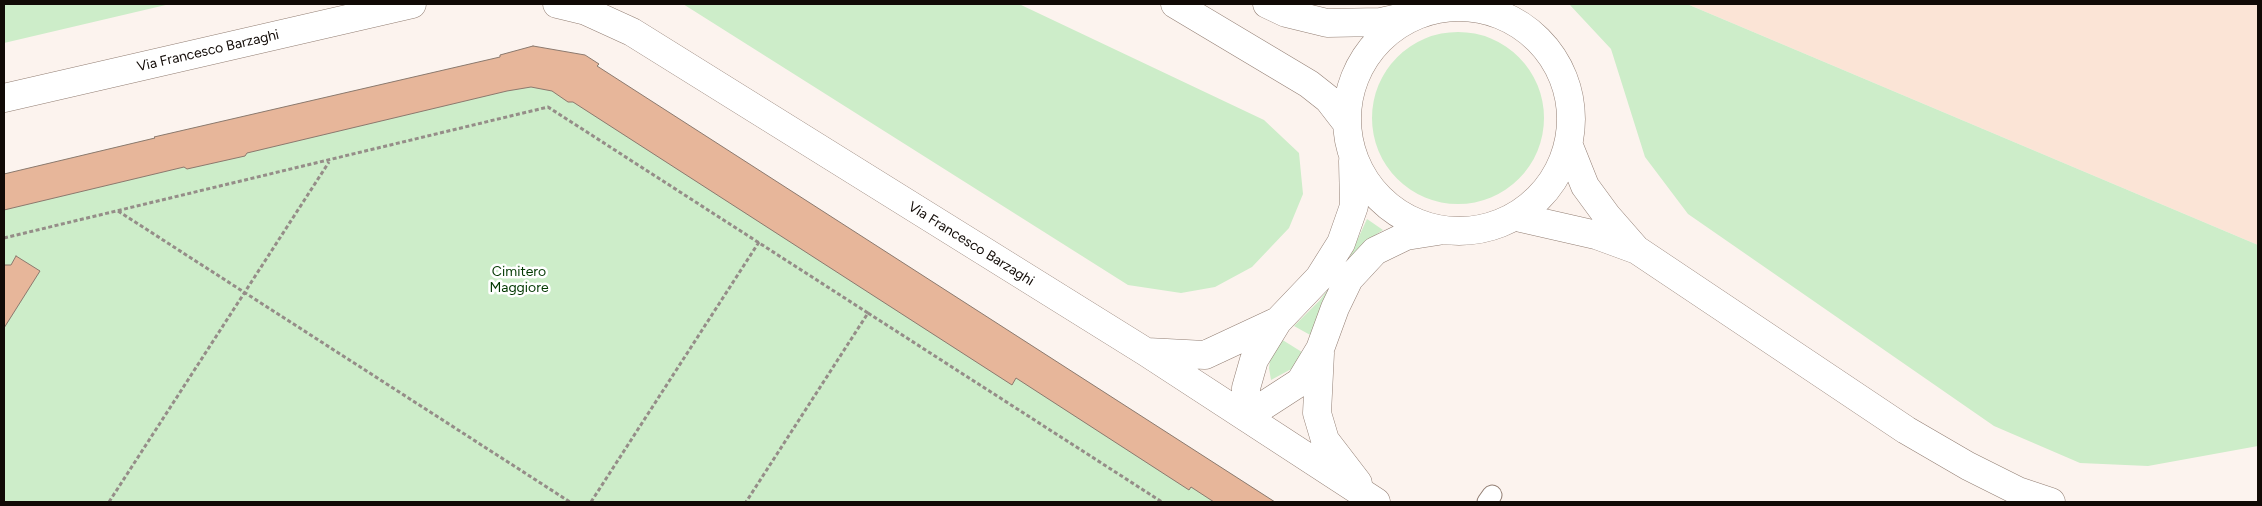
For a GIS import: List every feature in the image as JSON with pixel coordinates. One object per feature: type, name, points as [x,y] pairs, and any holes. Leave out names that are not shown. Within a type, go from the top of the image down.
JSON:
[{"type":"street","name":"Via Francesco Barzaghi","points":[[4,98],[412,4]]},
{"type":"street","name":"Via Francesco Barzaghi","points":[[557,4],[586,11],[632,32],[1146,352],[1373,500]]},
{"type":"street","points":[[1174,4],[1309,84],[1328,99],[1345,121]]},
{"type":"street","points":[[1246,417],[1300,382],[1320,349],[1335,308],[1349,279],[1375,251],[1406,236],[1441,231],[1480,230],[1517,217],[1550,186],[1569,146],[1571,108],[1561,72],[1540,41],[1510,19],[1474,8],[1437,9],[1380,22],[1327,23],[1286,13],[1268,4]]},
{"type":"street","points":[[1246,417],[1246,388],[1254,360],[1278,321],[1319,278],[1341,244],[1354,206],[1353,160],[1345,121],[1352,82],[1371,48],[1394,27],[1419,14]]},
{"type":"street","points":[[1569,146],[1585,186],[1607,216],[1637,250]]},
{"type":"street","points":[[1353,160],[1373,194],[1380,200],[1403,218],[1441,231]]},
{"type":"street","points":[[1517,217],[1596,235],[1637,250],[1906,430],[1968,466],[2018,491],[2051,502]]},
{"type":"street","points":[[1146,352],[1204,355],[1278,321]]},
{"type":"street","points":[[1320,349],[1316,413],[1325,440],[1373,500]]},
{"type":"path","points":[[4,238],[329,162],[548,107],[1162,502]]},
{"type":"path","points":[[109,502],[329,162]]},
{"type":"path","points":[[117,211],[570,502]]},
{"type":"path","points":[[591,502],[759,242]]},
{"type":"path","points":[[746,502],[868,313]]},
{"type":"shaded area","points":[[1687,4],[2258,4],[2258,245]]},
{"type":"green space","points":[[4,4],[170,4],[4,43]]},
{"type":"green space","points":[[683,4],[1019,4],[1264,120],[1299,153],[1303,194],[1289,228],[1252,267],[1215,287],[1181,293],[1128,285]]},
{"type":"green space","points":[[1569,4],[1687,4],[2258,245],[2258,446],[2148,466],[2080,463],[1994,426],[1688,214],[1645,157],[1611,49]]},
{"type":"green space","points":[[1458,32],[1475,34],[1491,39],[1519,57],[1537,85],[1542,101],[1544,118],[1542,135],[1537,151],[1519,179],[1491,197],[1475,202],[1458,204],[1441,202],[1425,197],[1397,179],[1379,151],[1374,135],[1372,118],[1374,101],[1379,85],[1397,57],[1425,39],[1441,34]]},
{"type":"green space","name":"Cimitero Maggiore","points":[[533,46],[599,64],[598,67],[1275,502],[4,502],[4,174],[154,137],[500,57],[500,55]]},
{"type":"green space","points":[[1367,219],[1383,230],[1369,239],[1349,258]]},
{"type":"green space","points":[[1332,284],[1317,317],[1312,336],[1294,326],[1320,300]]},
{"type":"green space","points":[[1281,339],[1305,354],[1295,367],[1271,380],[1269,368],[1271,353]]},
{"type":"building","points":[[533,46],[585,55],[599,64],[597,66],[1275,502],[1214,502],[1191,487],[1189,490],[1016,378],[1012,385],[573,102],[568,102],[552,91],[531,87],[507,91],[247,153],[245,156],[187,169],[184,167],[4,210],[4,174],[154,137],[500,57],[500,55]]},
{"type":"building","points":[[16,256],[40,271],[4,328],[4,265],[11,265]]}]
